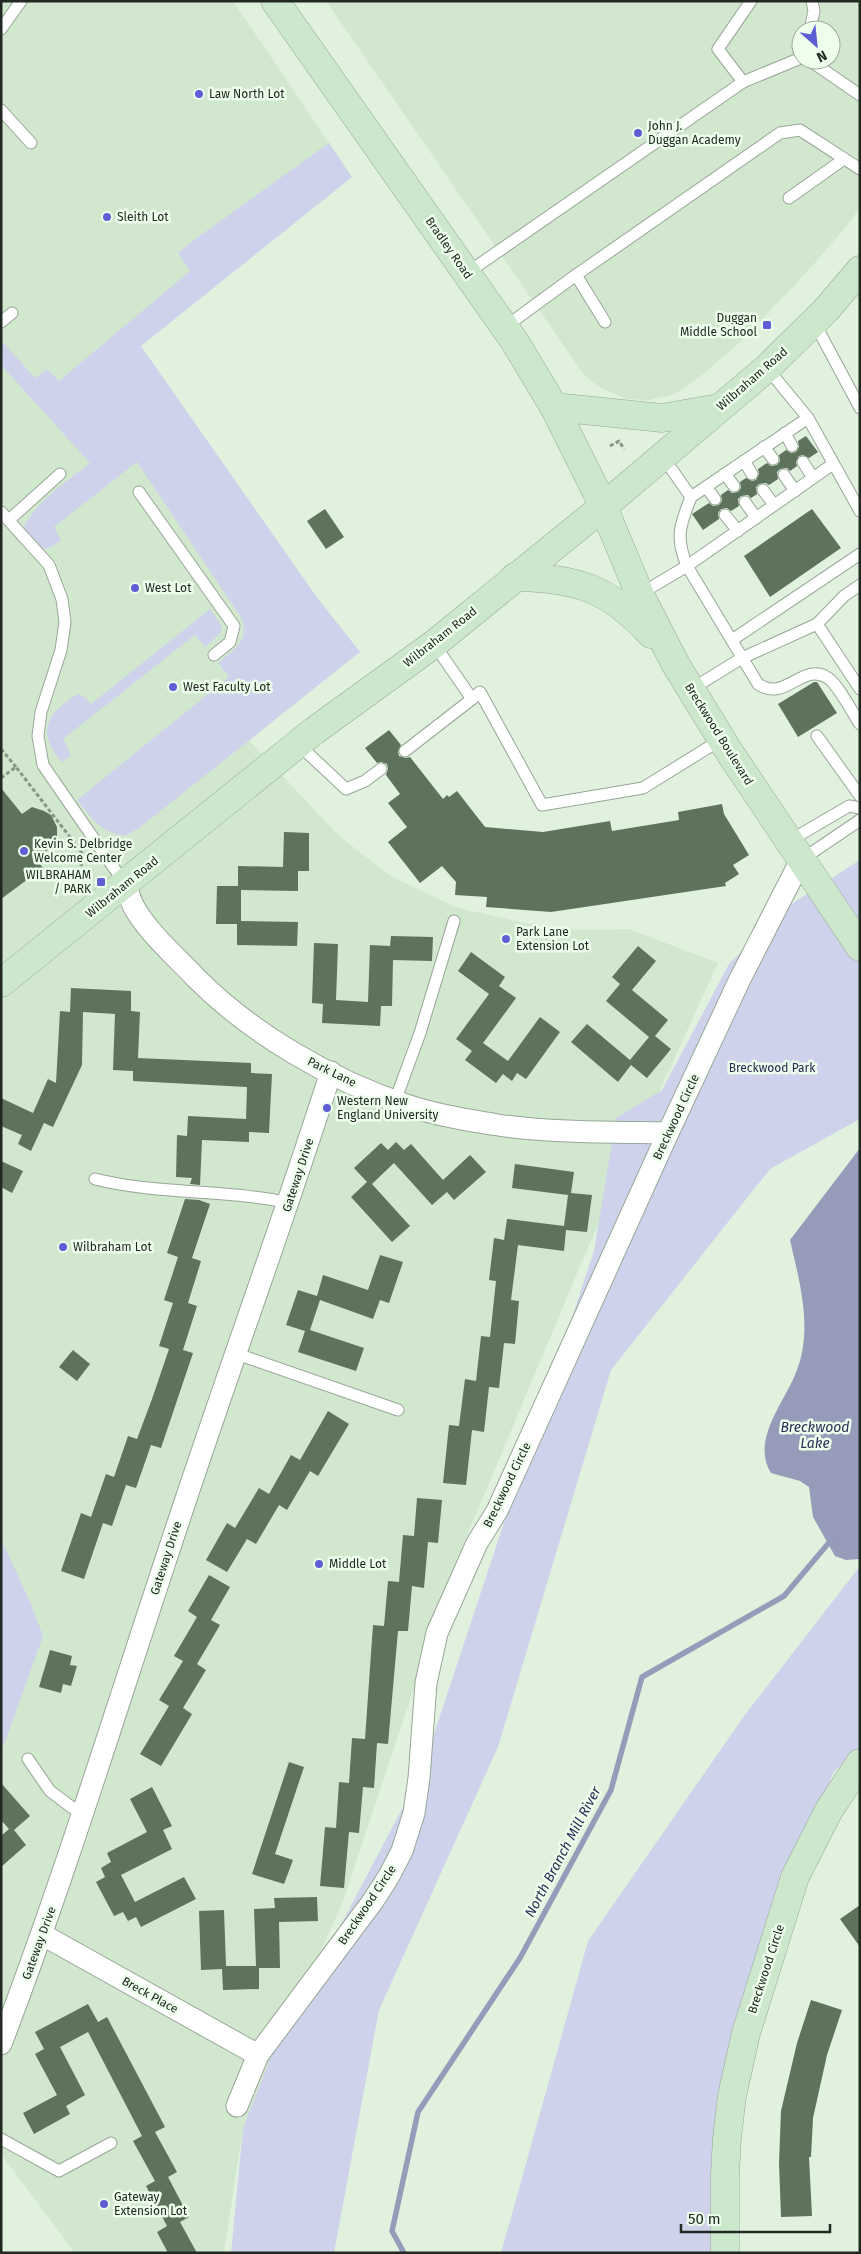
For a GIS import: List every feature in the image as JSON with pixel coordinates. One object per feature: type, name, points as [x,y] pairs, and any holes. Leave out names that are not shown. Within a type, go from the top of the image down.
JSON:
[{"type":"main road","name":"Bradley Road","points":[[275,1],[505,327],[554,408],[604,506]]},
{"type":"main road","name":"Wilbraham Road","points":[[1,982],[298,744],[434,644],[604,506],[767,368],[814,322],[860,270]]},
{"type":"main road","points":[[554,408],[662,418],[719,408]]},
{"type":"main road","name":"Breckwood Boulevard","points":[[604,506],[640,595],[690,690],[859,945]]},
{"type":"main road","points":[[515,577],[556,580],[599,592],[630,612],[672,658]]},
{"type":"main road","name":"Breckwood Circle","points":[[725,2253],[724,2183],[727,2138],[734,2088],[746,2033],[796,1878],[829,1810],[860,1763]]},
{"type":"street","name":"Breckwood Circle","points":[[237,2106],[258,2055],[373,1901],[402,1851],[416,1803],[427,1676],[432,1649],[441,1623],[460,1585],[477,1543],[497,1511],[668,1133],[740,979],[795,850]]},
{"type":"street","name":"Park Lane","points":[[125,884],[135,909],[167,947],[206,988],[270,1039],[331,1072],[395,1101],[428,1111],[500,1125],[563,1130],[668,1133]]},
{"type":"street","name":"Gateway Drive","points":[[1,2044],[42,1935],[185,1500],[290,1203],[331,1072]]},
{"type":"street","name":"Breck Place","points":[[42,1935],[258,2055]]},
{"type":"lane","points":[[1,29],[21,1]]},
{"type":"lane","points":[[743,82],[718,49],[751,1]]},
{"type":"lane","points":[[812,1],[814,11],[812,20]]},
{"type":"lane","points":[[467,273],[743,82],[791,62]]},
{"type":"lane","points":[[824,70],[860,95]]},
{"type":"lane","points":[[1,110],[31,143]]},
{"type":"lane","points":[[505,327],[576,275],[780,133],[800,130],[860,169]]},
{"type":"lane","points":[[789,198],[844,159]]},
{"type":"lane","points":[[576,275],[606,322]]},
{"type":"lane","points":[[1,322],[12,313]]},
{"type":"lane","points":[[814,322],[860,408]]},
{"type":"lane","points":[[767,368],[808,418],[860,512]]},
{"type":"lane","points":[[808,418],[691,497],[679,526],[682,554],[687,566],[758,684],[766,689],[776,690],[802,677],[817,674],[828,679],[860,724]]},
{"type":"lane","points":[[785,433],[792,446]]},
{"type":"lane","points":[[764,447],[773,459]]},
{"type":"lane","points":[[663,457],[691,497]]},
{"type":"lane","points":[[744,461],[752,474]]},
{"type":"lane","points":[[803,462],[813,478]]},
{"type":"lane","points":[[640,595],[687,566],[833,464]]},
{"type":"lane","points":[[60,474],[5,516],[48,565],[62,599],[65,622],[61,650],[41,712],[38,736],[43,765],[125,884]]},
{"type":"lane","points":[[725,474],[734,486]]},
{"type":"lane","points":[[784,475],[795,491]]},
{"type":"lane","points":[[706,487],[714,499]]},
{"type":"lane","points":[[763,490],[774,505]]},
{"type":"lane","points":[[139,492],[234,626],[230,642],[214,655]]},
{"type":"lane","points":[[745,502],[756,518]]},
{"type":"lane","points":[[725,515],[738,530]]},
{"type":"lane","points":[[732,640],[860,554]]},
{"type":"lane","points":[[690,690],[742,658],[817,624],[844,596],[860,585]]},
{"type":"lane","points":[[817,624],[860,689]]},
{"type":"lane","points":[[434,644],[472,699]]},
{"type":"lane","points":[[405,751],[480,692],[542,805],[643,788],[722,739]]},
{"type":"lane","points":[[817,736],[860,796]]},
{"type":"lane","points":[[298,744],[346,789],[365,781],[381,769]]},
{"type":"lane","points":[[795,850],[849,806],[860,808]]},
{"type":"lane","points":[[795,850],[860,820]]},
{"type":"lane","points":[[395,1101],[420,1033],[454,921]]},
{"type":"lane","points":[[95,1179],[125,1186],[256,1196],[290,1203]]},
{"type":"lane","points":[[236,1354],[398,1410]]},
{"type":"lane","points":[[28,1759],[50,1791],[82,1815]]},
{"type":"lane","points":[[1,2140],[59,2171],[111,2143]]},
{"type":"path","points":[[610,446],[619,441],[624,449]]},
{"type":"path","points":[[1,749],[83,854],[80,871]]},
{"type":"path","points":[[1,778],[16,767]]},
{"type":"path","points":[[52,816],[59,810]]},
{"type":"shaded area","name":"Western New England University","points":[[1,1],[233,1],[352,177],[101,375],[309,686],[247,738],[339,836],[391,876],[455,907],[557,930],[629,929],[718,963],[586,1252],[456,1562],[343,1901],[243,2128],[224,2253],[75,2253],[1,2154]]},
{"type":"shaded area","name":"John J. Duggan Academy","points":[[326,1],[860,1],[860,207],[850,222],[807,272],[741,341],[700,377],[673,395],[649,400],[626,399],[599,387],[584,375]]},
{"type":"green space","points":[[329,143],[352,177],[141,346],[316,596],[360,652],[138,829],[124,836],[115,834],[97,823],[77,800],[229,677],[218,663],[239,644],[244,627],[242,619],[137,462],[54,527],[61,540],[50,548],[42,549],[33,541],[24,527],[29,518],[44,500],[90,463],[1,365],[1,340],[35,378],[47,369],[59,381],[190,271],[178,253]]},
{"type":"green space","points":[[210,609],[221,625],[222,632],[205,647],[195,635],[63,739],[71,755],[62,762],[51,747],[47,734],[50,719],[54,713],[65,702],[78,694],[91,704]]},
{"type":"green space","name":"Breckwood Park","points":[[860,860],[860,1119],[770,1169],[611,1370],[498,1747],[379,2010],[334,2253],[231,2253],[243,2128],[271,2057],[421,1773],[594,1251],[616,1118],[662,1090],[729,964],[785,908]]},
{"type":"green space","points":[[1,1539],[31,1604],[43,1636],[4,1745],[1,1747]]},
{"type":"green space","points":[[860,1566],[860,1746],[833,1773],[749,2039],[718,2253],[501,2253],[588,1941],[744,1716]]},
{"type":"water","name":"Breckwood Lake","points":[[860,1148],[860,1559],[846,1560],[835,1556],[813,1517],[809,1487],[800,1481],[771,1473],[766,1461],[765,1448],[771,1423],[795,1375],[804,1342],[801,1290],[790,1240]]},
{"type":"building","points":[[806,436],[818,452],[809,458],[803,455],[799,456],[796,462],[797,466],[790,471],[787,468],[780,469],[777,472],[778,479],[769,485],[766,483],[759,484],[756,487],[757,494],[751,498],[748,495],[741,496],[738,499],[739,506],[731,511],[727,508],[721,509],[718,513],[719,519],[703,530],[692,514],[709,503],[713,506],[719,505],[722,501],[721,495],[728,490],[732,493],[738,492],[741,488],[740,482],[746,478],[752,481],[756,480],[759,474],[758,469],[767,463],[771,466],[777,465],[780,461],[779,455],[786,450],[791,453],[796,452],[799,447],[798,441]]},
{"type":"building","points":[[325,509],[344,537],[326,549],[307,521]]},
{"type":"building","points":[[812,509],[841,548],[770,597],[744,556]]},
{"type":"building","points":[[817,682],[837,713],[798,737],[778,704]]},
{"type":"building","points":[[389,730],[401,745],[398,752],[399,756],[410,757],[443,799],[457,791],[485,827],[543,832],[610,821],[612,831],[679,820],[678,812],[722,804],[724,814],[749,855],[733,865],[739,874],[725,883],[726,886],[551,912],[486,907],[487,897],[455,895],[456,882],[442,866],[420,883],[388,842],[407,827],[388,803],[400,794],[386,775],[387,764],[377,763],[365,748]]},
{"type":"building","name":"Kevin S. Delbridge Welcome Center","points":[[1,788],[22,814],[32,807],[51,815],[57,827],[57,843],[36,859],[43,868],[1,899]]},
{"type":"building","points":[[284,832],[309,833],[309,871],[298,871],[298,891],[241,890],[241,921],[298,922],[297,946],[237,945],[237,924],[216,924],[217,886],[238,886],[238,866],[283,867]]},
{"type":"building","points":[[391,936],[433,937],[432,961],[393,960],[392,1006],[381,1006],[380,1026],[322,1023],[323,1004],[312,1003],[314,943],[338,944],[336,1000],[368,1002],[370,945],[390,946]]},
{"type":"building","points":[[638,946],[656,961],[632,990],[668,1020],[655,1036],[671,1049],[647,1078],[631,1065],[618,1082],[571,1042],[587,1024],[630,1060],[649,1037],[606,1001],[620,984],[612,977]]},
{"type":"building","points":[[471,952],[505,977],[499,986],[516,998],[483,1043],[508,1061],[540,1017],[560,1032],[526,1079],[517,1073],[512,1081],[503,1074],[496,1083],[465,1060],[472,1051],[456,1039],[489,994],[458,971]]},
{"type":"building","points":[[71,988],[131,991],[131,1011],[140,1012],[138,1058],[251,1063],[251,1073],[272,1074],[269,1133],[249,1132],[249,1142],[202,1140],[200,1185],[190,1184],[192,1178],[176,1177],[177,1135],[187,1136],[188,1116],[246,1119],[247,1087],[133,1081],[133,1071],[113,1070],[115,1014],[83,1012],[82,1065],[53,1127],[44,1123],[31,1151],[18,1144],[22,1135],[1,1126],[1,1098],[33,1113],[48,1079],[56,1083],[60,1011],[70,1012]]},
{"type":"building","points":[[396,1142],[404,1150],[411,1144],[443,1180],[470,1155],[486,1172],[454,1200],[447,1192],[432,1205],[394,1163],[372,1184],[410,1226],[392,1242],[351,1197],[367,1182],[354,1168],[381,1143],[388,1150]]},
{"type":"building","points":[[1,1161],[23,1171],[12,1193],[1,1187]]},
{"type":"building","points":[[515,1164],[574,1172],[571,1193],[592,1195],[587,1232],[566,1230],[564,1251],[518,1245],[511,1300],[519,1301],[515,1344],[504,1343],[499,1388],[489,1387],[484,1432],[472,1430],[466,1485],[443,1483],[449,1425],[459,1426],[465,1379],[476,1381],[481,1336],[490,1337],[496,1281],[489,1280],[494,1238],[504,1240],[507,1219],[564,1226],[568,1195],[512,1188]]},
{"type":"building","points":[[185,1199],[199,1200],[210,1204],[192,1258],[201,1261],[188,1303],[197,1306],[183,1350],[193,1353],[161,1448],[151,1445],[136,1488],[126,1485],[112,1526],[103,1523],[84,1579],[61,1571],[81,1513],[91,1517],[106,1474],[114,1477],[128,1436],[137,1439],[169,1349],[159,1346],[173,1303],[164,1300],[178,1257],[167,1253]]},
{"type":"building","points":[[380,1255],[403,1262],[389,1303],[380,1300],[373,1319],[320,1300],[310,1330],[364,1348],[356,1371],[298,1352],[305,1331],[286,1325],[298,1290],[317,1296],[323,1275],[368,1290]]},
{"type":"building","points":[[73,1350],[90,1364],[77,1381],[59,1367]]},
{"type":"building","points":[[328,1411],[349,1424],[318,1476],[310,1471],[287,1510],[279,1505],[256,1544],[247,1539],[227,1572],[206,1560],[227,1523],[235,1528],[259,1488],[269,1494],[291,1455],[300,1460]]},
{"type":"building","points":[[417,1498],[442,1500],[438,1543],[428,1542],[424,1588],[412,1586],[408,1631],[398,1631],[388,1744],[377,1743],[374,1788],[363,1787],[359,1833],[349,1832],[344,1888],[320,1886],[325,1827],[336,1828],[339,1782],[349,1783],[352,1738],[365,1739],[373,1625],[384,1626],[388,1581],[399,1582],[403,1535],[414,1536]]},
{"type":"building","points":[[209,1575],[230,1587],[211,1620],[220,1625],[197,1664],[206,1670],[183,1708],[192,1714],[161,1766],[140,1754],[169,1706],[159,1700],[183,1661],[174,1656],[197,1617],[188,1611]]},
{"type":"building","points":[[50,1650],[72,1656],[70,1665],[77,1666],[71,1686],[63,1684],[61,1693],[39,1687]]},
{"type":"building","points":[[289,1762],[304,1767],[275,1854],[293,1860],[284,1884],[252,1874]]},
{"type":"building","points":[[1,1783],[30,1816],[14,1830],[26,1845],[1,1867],[1,1836],[9,1829],[1,1820]]},
{"type":"building","points":[[152,1787],[172,1826],[163,1830],[172,1849],[121,1875],[135,1902],[184,1877],[196,1899],[141,1927],[136,1917],[128,1921],[123,1912],[114,1916],[96,1882],[105,1877],[101,1868],[111,1862],[107,1853],[147,1832],[130,1799]]},
{"type":"building","points":[[317,1897],[318,1921],[279,1922],[280,1968],[259,1968],[259,1989],[223,1990],[222,1969],[201,1970],[199,1911],[224,1910],[226,1966],[256,1966],[254,1909],[275,1908],[274,1898]]},
{"type":"building","points":[[860,1905],[860,1947],[840,1919]]},
{"type":"building","points":[[811,2000],[842,2010],[827,2055],[813,2118],[811,2157],[809,2157],[812,2216],[781,2217],[779,2163],[781,2111],[797,2043]]},
{"type":"building","points":[[88,2004],[98,2022],[107,2017],[165,2127],[155,2132],[177,2172],[168,2177],[189,2217],[180,2222],[197,2253],[168,2253],[157,2232],[167,2226],[146,2186],[155,2181],[133,2141],[142,2136],[88,2032],[60,2047],[85,2095],[66,2106],[70,2114],[34,2134],[23,2113],[57,2095],[35,2054],[44,2049],[35,2032]]},
{"type":"waterway","name":"North Branch Mill River","points":[[404,2253],[392,2231],[418,2112],[520,1958],[611,1790],[642,1677],[784,1596],[832,1539]]},
{"type":"place","name":"Law North Lot","points":[[199,94]]},
{"type":"place","name":"John J. Duggan Academy","points":[[638,133]]},
{"type":"place","name":"Sleith Lot","points":[[107,217]]},
{"type":"place","name":"Duggan Middle School","points":[[767,325]]},
{"type":"place","name":"West Lot","points":[[135,588]]},
{"type":"place","name":"West Faculty Lot","points":[[173,687]]},
{"type":"place","name":"Kevin S. Delbridge Welcome Center","points":[[24,851]]},
{"type":"place","name":"WILBRAHAM / PARK","points":[[101,882]]},
{"type":"place","name":"Park Lane Extension Lot","points":[[506,939]]},
{"type":"place","name":"Western New England University","points":[[327,1108]]},
{"type":"place","name":"Wilbraham Lot","points":[[63,1247]]},
{"type":"place","name":"Middle Lot","points":[[319,1564]]},
{"type":"place","name":"Gateway Extension Lot","points":[[104,2204]]}]
